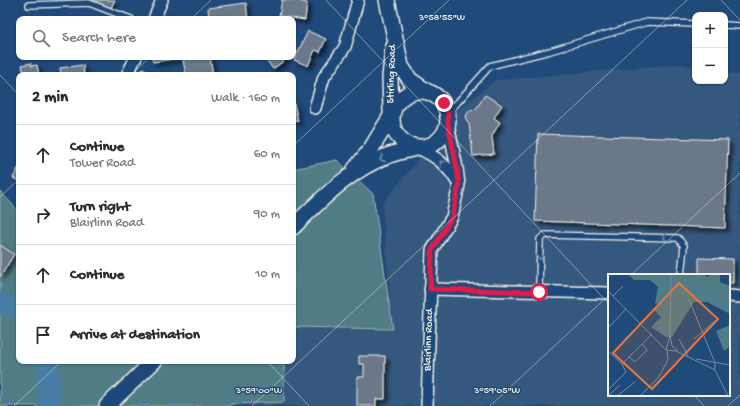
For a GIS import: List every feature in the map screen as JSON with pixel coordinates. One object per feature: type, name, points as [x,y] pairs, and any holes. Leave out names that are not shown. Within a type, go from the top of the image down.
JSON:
[{"type":"main road","name":"Stirling Road","points":[[387,0],[401,66],[410,80],[426,91]]},
{"type":"main road","name":"Stirling Road","points":[[296,224],[324,197],[349,176],[371,150],[391,115],[390,78],[394,35]]},
{"type":"main road","points":[[416,90],[426,91],[436,95],[444,103],[448,118],[444,134],[437,142],[426,147],[418,148],[407,145],[397,137],[393,129],[391,115],[398,100],[405,94],[416,90]]},
{"type":"main road","name":"Stirling Road","points":[[349,176],[387,156],[418,148]]},
{"type":"main road","points":[[109,405],[151,364]]},
{"type":"street","points":[[155,16],[162,0]]},
{"type":"street","points":[[315,108],[324,77],[344,47],[358,0]]},
{"type":"street","points":[[128,72],[134,60]]},
{"type":"street","name":"Blairlinn Road","points":[[427,406],[432,250],[452,217],[459,185],[448,118]]},
{"type":"street","points":[[418,148],[434,155],[450,170],[459,185]]},
{"type":"street","points":[[430,289],[608,293]]},
{"type":"street","points":[[730,296],[740,297]]},
{"type":"lane","points":[[29,5],[89,3],[123,16]]},
{"type":"lane","points":[[448,118],[490,66],[550,51],[647,22],[692,24]]},
{"type":"lane","points":[[728,25],[740,26]]},
{"type":"lane","points":[[539,292],[540,239],[545,235],[678,238],[684,246],[681,274]]},
{"type":"shaded area","points":[[679,64],[692,66],[692,84],[728,84],[728,73],[740,75],[740,406],[231,406],[230,404],[284,401],[284,364],[296,364],[296,327],[393,329],[382,204],[458,110],[496,80]]},
{"type":"green space","points":[[337,160],[373,194],[393,329],[296,327],[296,168]]},
{"type":"green space","points":[[0,191],[16,209],[16,364],[284,364],[284,402],[231,404],[231,406],[0,406]]},
{"type":"building","points":[[89,0],[115,0],[110,10]]},
{"type":"building","points":[[282,0],[299,0],[307,3],[305,20],[296,19],[296,16],[279,16]]},
{"type":"building","points":[[246,3],[248,16],[209,16],[208,8]]},
{"type":"building","points":[[308,31],[326,39],[320,52],[315,50],[308,66],[294,60],[296,60],[296,56]]},
{"type":"building","points":[[153,60],[167,60],[153,62]]},
{"type":"building","points":[[183,60],[210,60],[212,72],[185,72]]},
{"type":"building","points":[[266,60],[285,60],[273,69]]},
{"type":"building","points":[[31,63],[31,66],[37,65],[38,72],[23,72],[22,65]]},
{"type":"building","points":[[83,65],[84,72],[61,72],[60,68]]},
{"type":"building","points":[[143,68],[149,72],[141,72]]},
{"type":"building","points":[[485,95],[502,105],[494,118],[500,122],[492,136],[494,154],[473,156],[469,124],[466,116],[470,110],[476,109]]},
{"type":"building","points":[[538,134],[728,140],[725,228],[535,221]]},
{"type":"building","points":[[16,172],[16,180],[13,178]]},
{"type":"building","points":[[0,245],[14,254],[1,276],[0,276]]},
{"type":"building","points":[[699,258],[733,259],[733,283],[730,283],[730,274],[699,274]]},
{"type":"building","points":[[359,356],[385,356],[385,399],[376,399],[376,406],[357,406],[357,377],[364,377],[364,364],[359,364]]},
{"type":"waterway","points":[[0,303],[16,307]]},
{"type":"waterway","points":[[47,364],[50,406]]},
{"type":"route","points":[[444,103],[448,113],[448,124],[459,185],[452,217],[432,250],[430,289],[539,292]]}]
